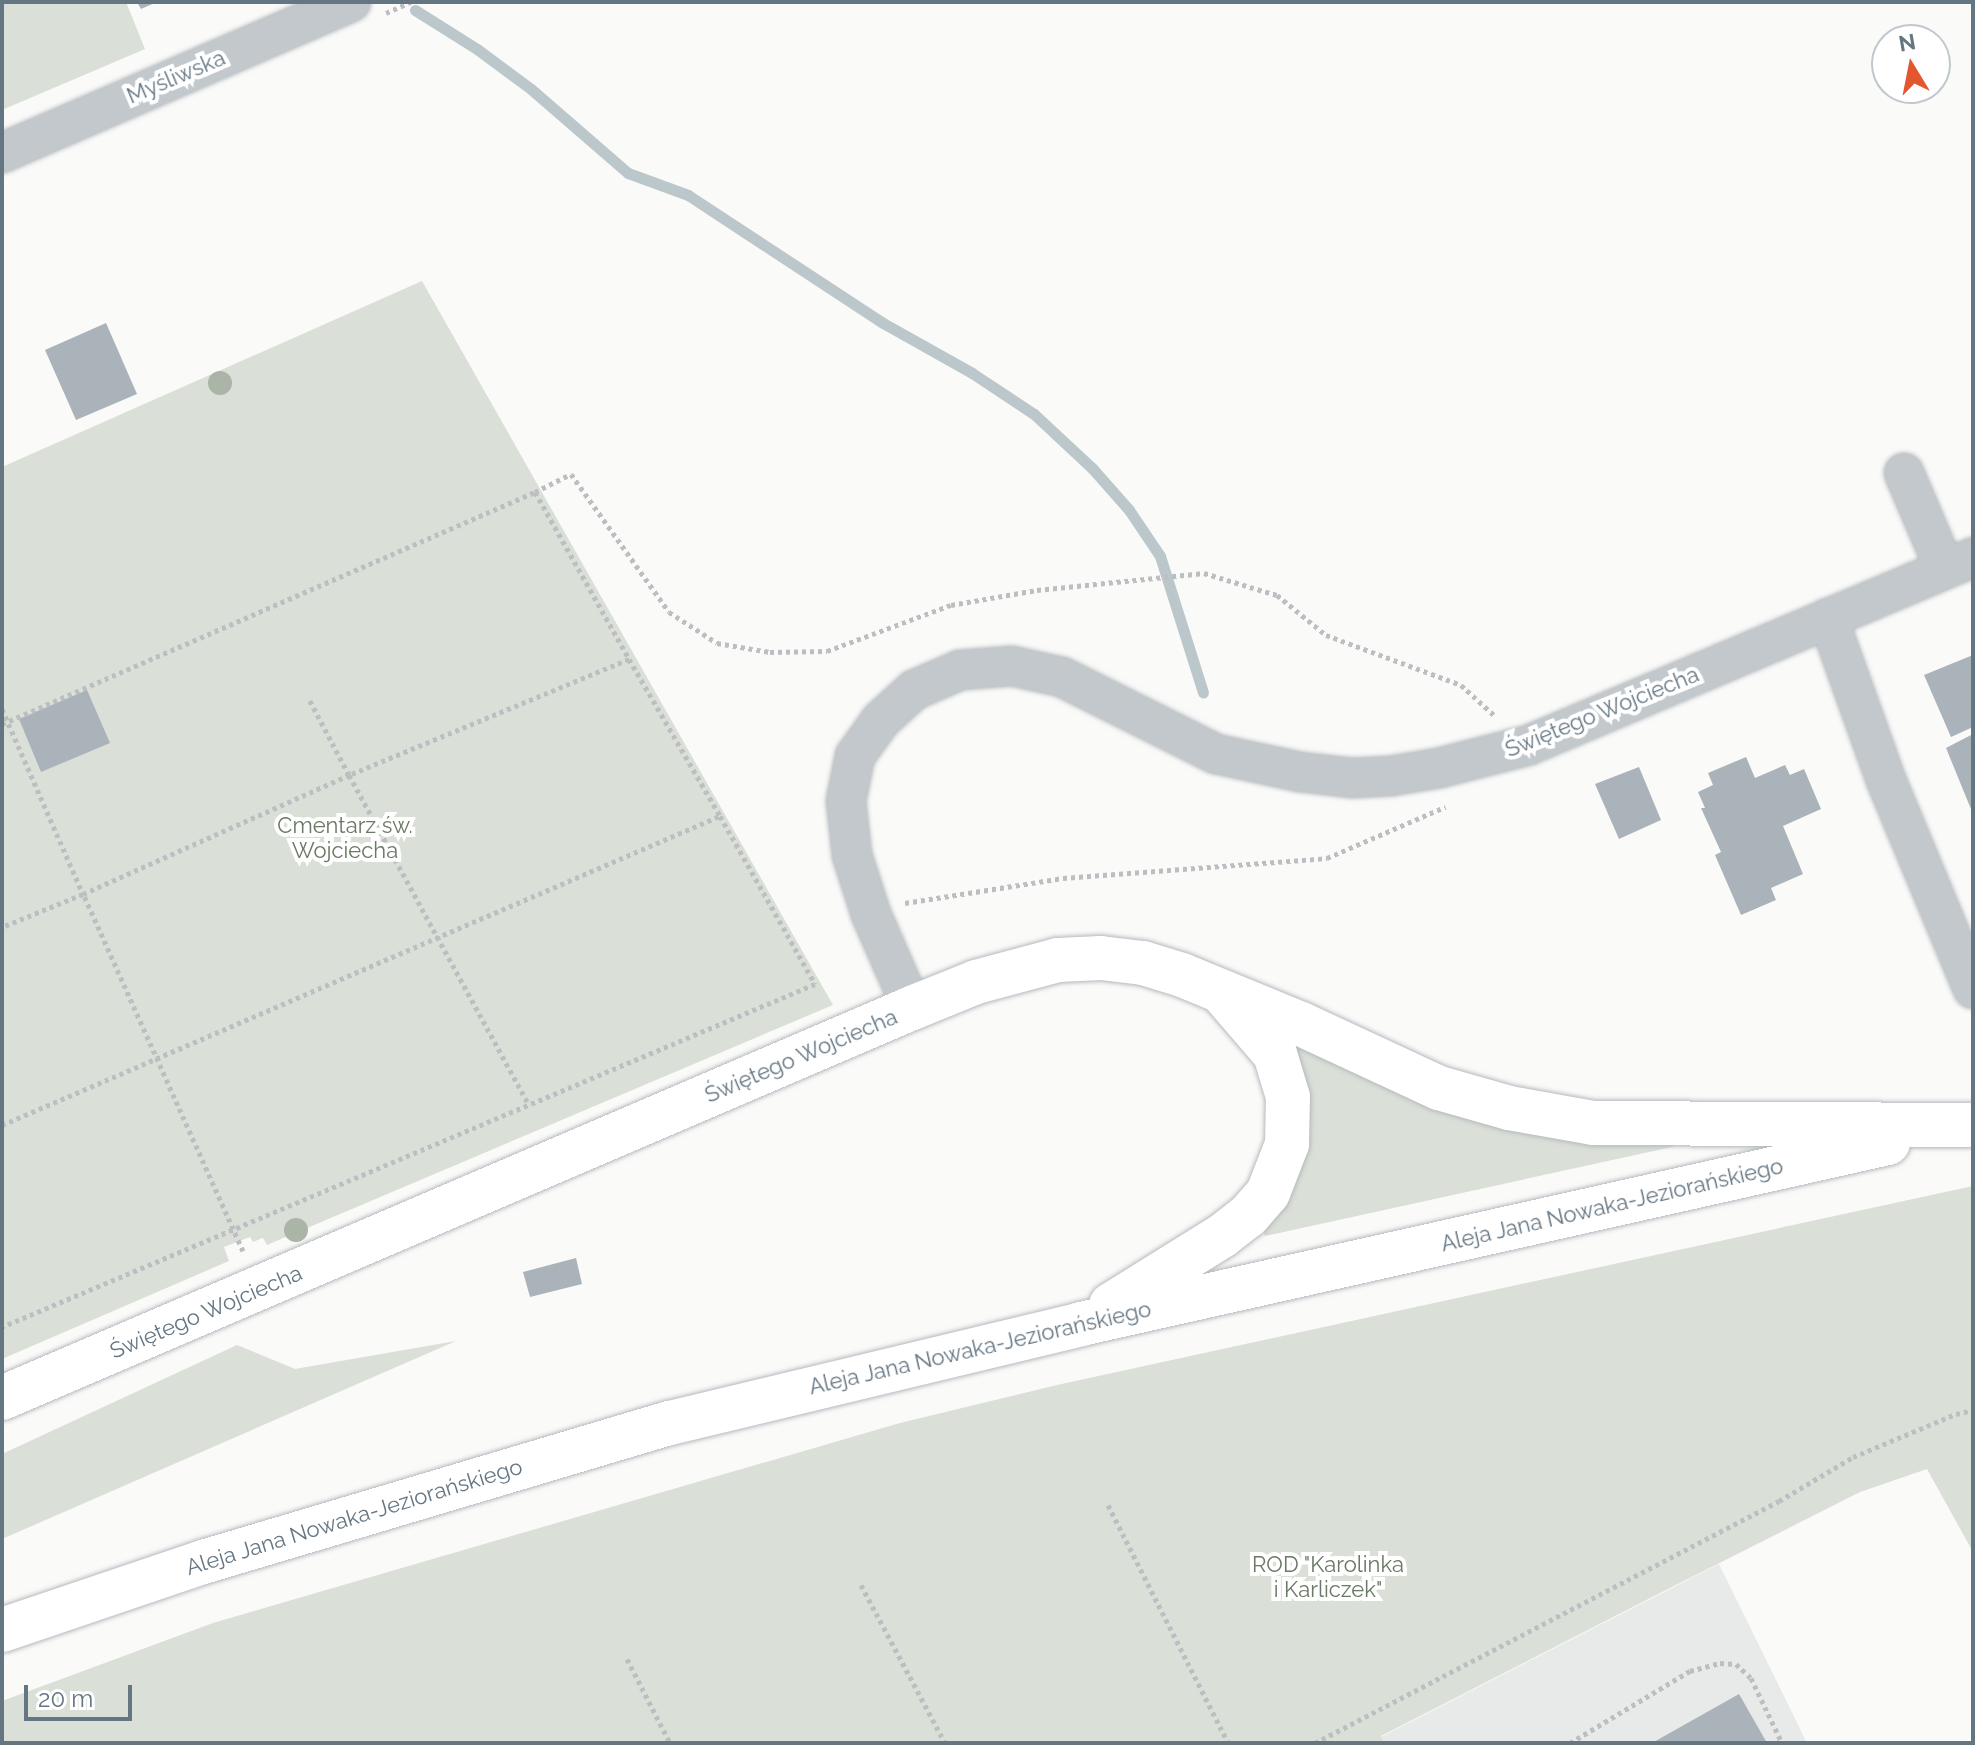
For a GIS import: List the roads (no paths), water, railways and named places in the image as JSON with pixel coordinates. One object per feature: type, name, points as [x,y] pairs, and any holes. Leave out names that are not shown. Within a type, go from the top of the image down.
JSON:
[{"type":"main road","points":[[912,1008],[976,982],[1058,960],[1101,958],[1143,963],[1221,991],[1439,1088],[1523,1110],[1593,1123],[1670,1126],[1971,1125]]},
{"type":"main road","points":[[1081,1324],[1222,1236],[1268,1193],[1287,1144],[1288,1097],[1275,1054],[1221,991]]},
{"type":"main road","name":"Świętego Wojciecha","points":[[2,1398],[912,1008]]},
{"type":"main road","name":"Aleja Jana Nowaka-Jeziorańskiego","points":[[2,1630],[217,1557],[670,1423],[1081,1324],[1971,1125]]},
{"type":"street","name":"Myśliwska","points":[[2,153],[351,2]]},
{"type":"street","points":[[1904,473],[1959,563]]},
{"type":"street","name":"Świętego Wojciecha","points":[[912,1008],[861,885],[852,855],[846,801],[855,756],[881,720],[914,690],[960,670],[1012,666],[1062,677],[1216,754],[1300,772],[1352,778],[1439,768],[1513,749],[1959,563]]},
{"type":"street","points":[[1828,618],[1886,780],[1973,989]]},
{"type":"waterway","points":[[415,10],[477,49],[531,89],[628,173],[688,195],[883,323],[972,373],[1034,414],[1092,468],[1129,510],[1160,556],[1203,692]]},
{"type":"park label","name":"Cmentarz św. Wojciecha","points":[[345,838]]},
{"type":"park label","name":"ROD \"Karolinka i Karliczek\"","points":[[1328,1576]]}]
